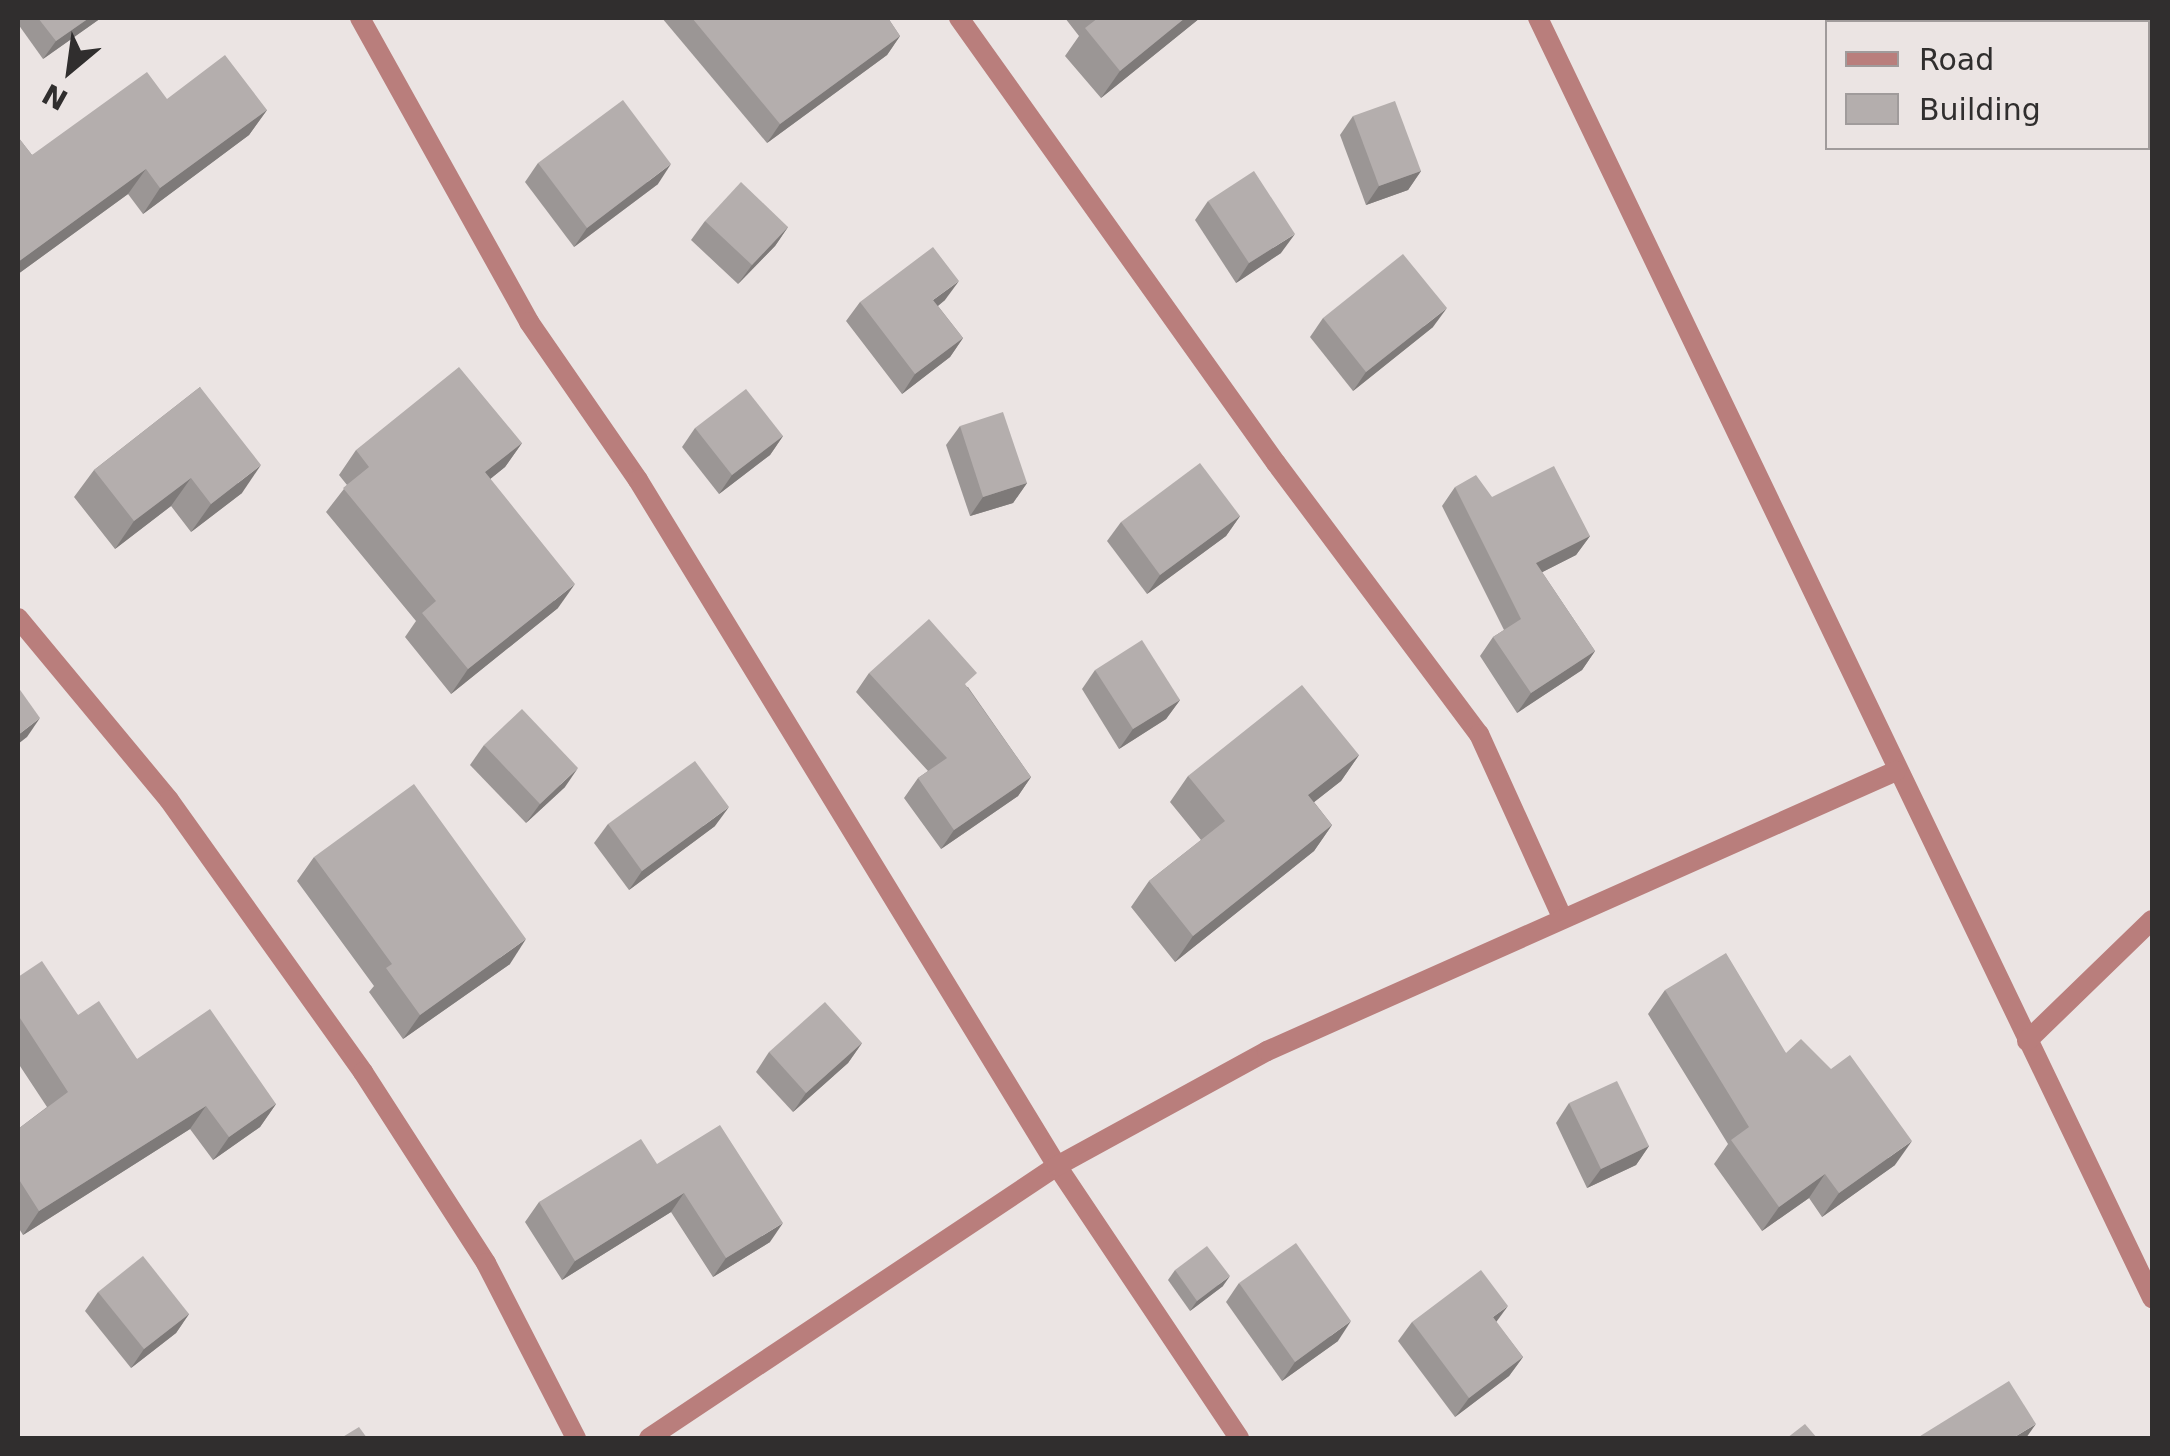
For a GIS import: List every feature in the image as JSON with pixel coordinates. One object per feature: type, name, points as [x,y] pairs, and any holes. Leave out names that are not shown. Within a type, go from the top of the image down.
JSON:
[{"type":"street","points":[[360,18],[528,322],[638,480],[1057,1166],[1240,1438]]},
{"type":"street","points":[[959,18],[1276,462],[1479,734],[1562,917]]},
{"type":"street","points":[[1538,18],[2152,1298]]},
{"type":"street","points":[[18,618],[169,800],[363,1072],[486,1263],[576,1438]]},
{"type":"street","points":[[650,1438],[1057,1166],[1267,1051],[1896,771]]},
{"type":"street","points":[[2027,1040],[2152,920]]},
{"type":"building","points":[[38,18],[89,18],[56,41]]},
{"type":"building","points":[[692,18],[888,18],[900,36],[780,124]]},
{"type":"building","points":[[1098,18],[1185,18],[1120,71],[1085,28]]},
{"type":"building","points":[[225,55],[267,110],[160,188],[146,169],[18,262],[18,137],[32,155],[147,72],[167,99]]},
{"type":"building","points":[[623,100],[671,164],[587,228],[538,163]]},
{"type":"building","points":[[1395,101],[1421,171],[1379,186],[1353,116]]},
{"type":"building","points":[[1254,171],[1295,234],[1249,263],[1208,201]]},
{"type":"building","points":[[741,182],[788,227],[752,265],[705,221]]},
{"type":"building","points":[[933,247],[959,281],[933,300],[963,338],[915,374],[860,302]]},
{"type":"building","points":[[1403,254],[1447,308],[1366,372],[1323,318]]},
{"type":"building","points":[[459,367],[522,443],[485,472],[575,584],[468,669],[422,613],[436,601],[343,488],[369,467],[356,450]]},
{"type":"building","points":[[200,387],[261,465],[211,504],[191,478],[134,521],[94,470]]},
{"type":"building","points":[[746,389],[783,436],[732,475],[695,428]]},
{"type":"building","points":[[1003,412],[1027,483],[983,497],[960,426]]},
{"type":"building","points":[[1200,463],[1240,516],[1160,575],[1121,522]]},
{"type":"building","points":[[1554,466],[1590,536],[1536,563],[1595,651],[1531,693],[1493,637],[1521,619],[1455,487],[1476,475],[1492,497]]},
{"type":"building","points":[[929,619],[977,673],[965,684],[1031,777],[954,830],[918,778],[947,758],[869,673]]},
{"type":"building","points":[[1142,640],[1180,700],[1133,729],[1095,670]]},
{"type":"building","points":[[1302,685],[1359,755],[1308,795],[1332,825],[1193,936],[1149,881],[1225,821],[1188,776]]},
{"type":"building","points":[[18,687],[40,718],[18,735]]},
{"type":"building","points":[[522,709],[578,768],[540,804],[484,745]]},
{"type":"building","points":[[695,761],[729,807],[642,871],[608,824]]},
{"type":"building","points":[[414,784],[526,939],[420,1015],[386,968],[392,964],[314,857]]},
{"type":"building","points":[[1726,953],[1786,1053],[1801,1039],[1831,1069],[1850,1055],[1912,1141],[1839,1193],[1825,1174],[1779,1207],[1731,1140],[1749,1127],[1665,990]]},
{"type":"building","points":[[42,961],[78,1015],[99,1001],[137,1059],[210,1009],[276,1104],[229,1137],[206,1106],[39,1211],[18,1178],[18,1129],[68,1092],[18,1015],[18,977]]},
{"type":"building","points":[[825,1002],[862,1043],[806,1093],[769,1052]]},
{"type":"building","points":[[1617,1081],[1649,1146],[1601,1169],[1569,1103]]},
{"type":"building","points":[[720,1125],[783,1223],[726,1258],[684,1193],[575,1261],[539,1202],[641,1139],[657,1164]]},
{"type":"building","points":[[1296,1243],[1351,1321],[1295,1362],[1239,1283]]},
{"type":"building","points":[[1207,1246],[1230,1276],[1197,1301],[1175,1270]]},
{"type":"building","points":[[143,1256],[189,1314],[144,1349],[98,1292]]},
{"type":"building","points":[[1481,1270],[1508,1306],[1493,1317],[1523,1357],[1469,1398],[1412,1322]]},
{"type":"building","points":[[2009,1381],[2036,1424],[2013,1438],[1917,1438]]},
{"type":"building","points":[[1805,1424],[1817,1438],[1787,1438]]},
{"type":"building","points":[[359,1427],[367,1438],[341,1438]]}]
